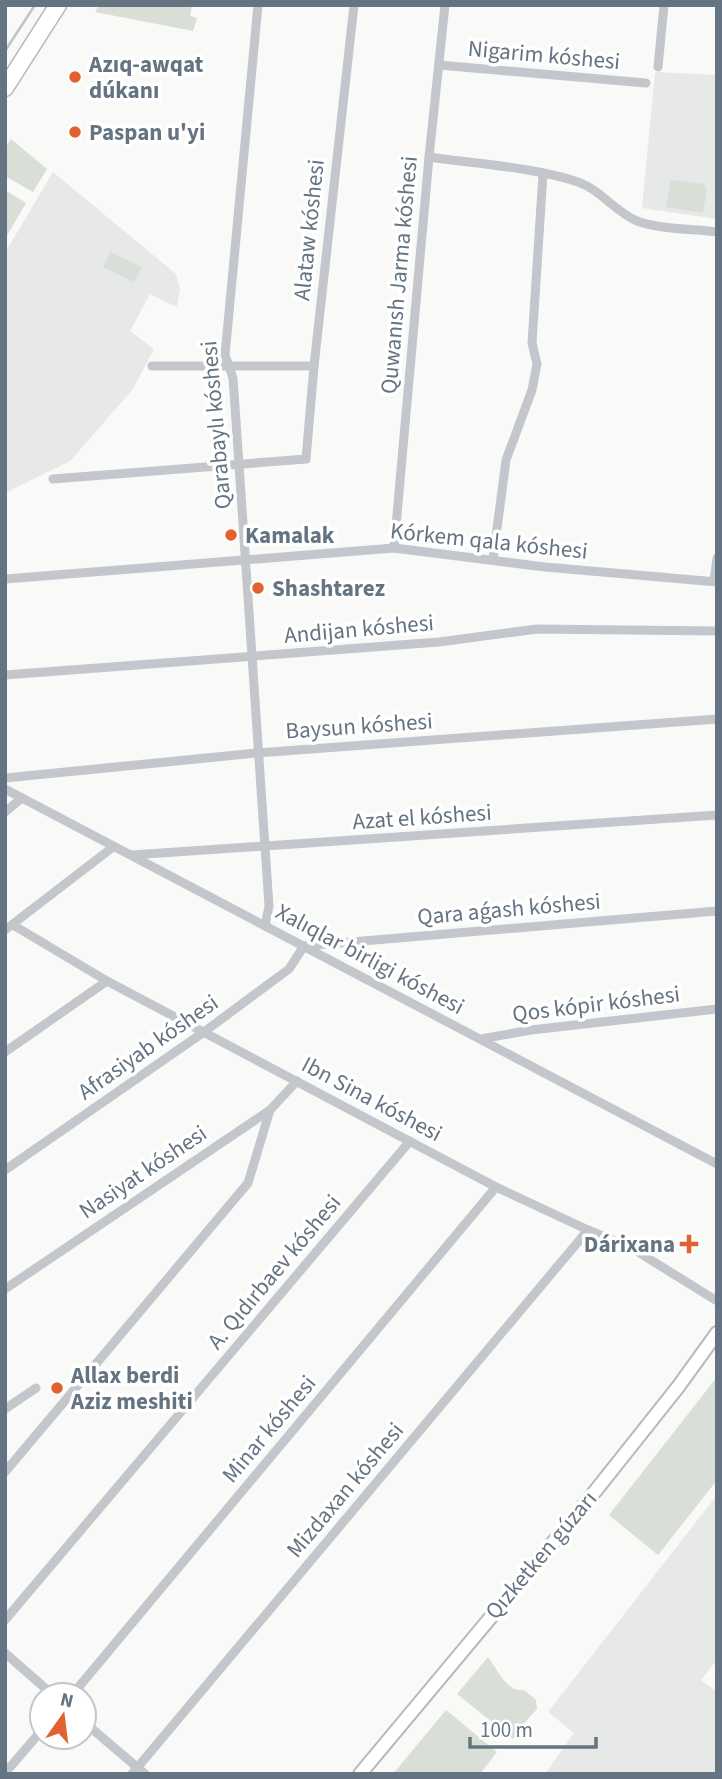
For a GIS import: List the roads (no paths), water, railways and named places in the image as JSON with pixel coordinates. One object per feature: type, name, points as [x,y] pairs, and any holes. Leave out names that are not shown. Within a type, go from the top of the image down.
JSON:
[{"type":"highway","points":[[5,88],[58,5]]},
{"type":"street","name":"Qarabaylı kóshesi","points":[[258,5],[225,355],[233,379],[246,561],[269,906],[265,926]]},
{"type":"street","name":"Alataw kóshesi","points":[[239,465],[306,459],[354,5]]},
{"type":"street","name":"Quwanısh Jarma kóshesi","points":[[394,548],[445,5]]},
{"type":"street","points":[[658,67],[664,5]]},
{"type":"street","name":"Nigarim kóshesi","points":[[439,65],[646,83]]},
{"type":"street","points":[[429,158],[543,174],[577,182],[593,188],[637,221],[717,232]]},
{"type":"street","points":[[493,559],[506,460],[532,390],[537,364],[532,343],[543,174]]},
{"type":"street","points":[[152,366],[314,366]]},
{"type":"street","points":[[53,479],[239,465]]},
{"type":"street","name":"Kórkem qala kóshesi","points":[[5,579],[394,548],[545,567],[715,581]]},
{"type":"street","points":[[715,581],[717,558]]},
{"type":"street","name":"Andijan kóshesi","points":[[5,675],[439,642],[537,629],[717,631]]},
{"type":"street","name":"Baysun kóshesi","points":[[5,778],[257,753],[717,719]]},
{"type":"street","name":"Xalıqlar birligi kóshesi","points":[[5,789],[717,1164]]},
{"type":"street","points":[[5,812],[22,798]]},
{"type":"street","name":"Azat el kóshesi","points":[[130,855],[265,848],[717,815]]},
{"type":"street","points":[[9,928],[113,847]]},
{"type":"street","name":"Qara aǵash kóshesi","points":[[303,946],[717,911]]},
{"type":"street","name":"Ibn Sina kóshesi","points":[[9,928],[496,1187],[631,1247],[717,1301]]},
{"type":"street","name":"Afrasiyab kóshesi","points":[[5,1170],[204,1032],[289,969],[303,946]]},
{"type":"street","points":[[5,1052],[107,981]]},
{"type":"street","name":"Qos kópir kóshesi","points":[[481,1039],[531,1030],[717,1009]]},
{"type":"street","name":"Nasiyat kóshesi","points":[[5,1289],[270,1110],[297,1081]]},
{"type":"street","points":[[5,1472],[248,1183],[270,1110]]},
{"type":"street","name":"A. Qıdırbaev kóshesi","points":[[5,1620],[410,1141]]},
{"type":"street","name":"Minar kóshesi","points":[[84,1681],[496,1187]]},
{"type":"street","name":"Mizdaxan kóshesi","points":[[138,1772],[588,1230]]},
{"type":"street","name":"Qızketken gúzarı","points":[[360,1774],[581,1509],[678,1387],[717,1333]]},
{"type":"street","points":[[5,1409],[36,1388]]},
{"type":"street","points":[[5,1653],[37,1681]]},
{"type":"street","points":[[98,1734],[138,1772]]},
{"type":"street","points":[[5,1773],[28,1746]]},
{"type":"waterway","points":[[5,51],[35,5]]},
{"type":"place","name":"Azıq-awqat dúkanı","points":[[75,77]]},
{"type":"place","name":"Paspan u'yi","points":[[75,132]]},
{"type":"place","name":"Kamalak","points":[[231,535]]},
{"type":"place","name":"Shashtarez","points":[[258,588]]},
{"type":"place","name":"Dárixana","points":[[689,1244]]},
{"type":"place","name":"Allax berdi Aziz meshiti","points":[[57,1388]]}]
